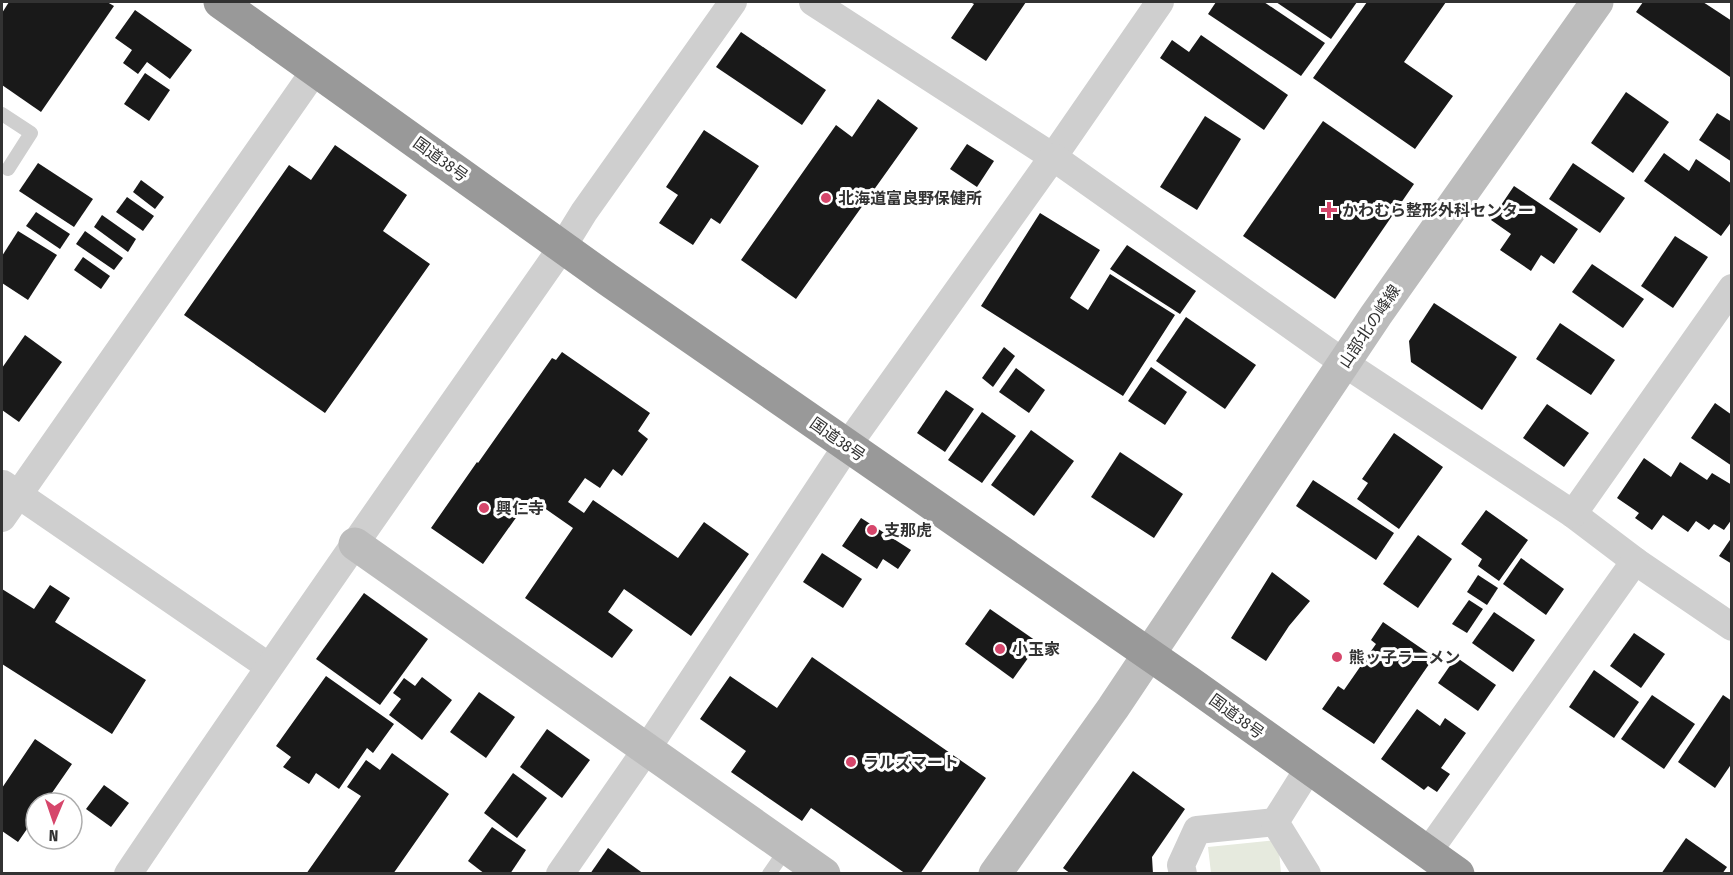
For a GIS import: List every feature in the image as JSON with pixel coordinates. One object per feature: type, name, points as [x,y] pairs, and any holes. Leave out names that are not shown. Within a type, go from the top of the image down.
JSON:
[{"type":"highway","name":"国道38号","points":[[220,2],[562,246],[1189,682],[1458,873]]},
{"type":"street","points":[[128,873],[268,666],[733,2]]},
{"type":"street","points":[[813,2],[1053,157],[1344,363],[1573,514],[1635,561],[1731,627]]},
{"type":"street","points":[[560,873],[646,750],[847,446],[1053,157],[1160,2]]},
{"type":"street","name":"山部北の峰線","points":[[995,873],[1149,655],[1344,363],[1597,2]]},
{"type":"street","points":[[2,518],[10,489],[316,69]]},
{"type":"street","points":[[1573,514],[1731,288]]},
{"type":"street","points":[[10,489],[268,666]]},
{"type":"street","points":[[355,544],[646,750],[778,861],[824,873]]},
{"type":"street","points":[[1428,852],[1635,561]]},
{"type":"street","points":[[1275,822],[1309,768]]},
{"type":"street","points":[[1183,873],[1181,865],[1197,830],[1275,822]]},
{"type":"street","points":[[1275,822],[1307,873]]},
{"type":"lane","points":[[2,114],[31,133],[8,169]]},
{"type":"shaded area","points":[[1278,840],[1281,873],[1211,873],[1208,847]]},
{"type":"building","points":[[9,2],[107,2],[114,6],[41,112],[2,85],[2,13]]},
{"type":"building","points":[[970,2],[1026,2],[986,61],[951,38],[974,4]]},
{"type":"building","points":[[1216,2],[1264,2],[1325,43],[1301,76],[1208,14]]},
{"type":"building","points":[[1276,2],[1357,2],[1331,39]]},
{"type":"building","points":[[1367,2],[1446,2],[1404,62],[1453,96],[1415,149],[1313,78]]},
{"type":"building","points":[[1643,2],[1703,2],[1732,21],[1732,74],[1730,77],[1636,12]]},
{"type":"building","points":[[135,10],[192,50],[170,79],[147,62],[138,74],[123,63],[132,50],[115,38]]},
{"type":"building","points":[[741,32],[826,90],[802,125],[716,67]]},
{"type":"building","points":[[1201,35],[1288,95],[1264,130],[1160,58],[1172,40],[1189,52]]},
{"type":"building","points":[[145,73],[170,90],[149,121],[124,104]]},
{"type":"building","points":[[1626,92],[1669,122],[1633,173],[1591,143]]},
{"type":"building","name":"北海道富良野保健所","points":[[878,99],[918,128],[796,299],[741,260],[836,125],[852,137]]},
{"type":"building","points":[[1717,113],[1732,122],[1732,162],[1699,140]]},
{"type":"building","points":[[1205,116],[1241,139],[1197,210],[1160,187]]},
{"type":"building","name":"かわむら整形外科センター","points":[[1323,121],[1414,184],[1335,299],[1243,236]]},
{"type":"building","points":[[704,130],[759,166],[720,224],[711,218],[693,245],[659,223],[678,195],[666,187]]},
{"type":"building","points":[[967,144],[994,161],[977,187],[950,169]]},
{"type":"building","points":[[335,145],[407,195],[383,231],[430,264],[325,413],[184,315],[289,165],[311,180]]},
{"type":"building","points":[[1664,153],[1689,171],[1696,159],[1732,184],[1732,221],[1721,236],[1644,181]]},
{"type":"building","points":[[38,163],[93,199],[74,227],[19,191]]},
{"type":"building","points":[[1573,163],[1625,198],[1600,233],[1549,199]]},
{"type":"building","points":[[141,180],[164,197],[155,209],[133,192]]},
{"type":"building","points":[[1514,186],[1578,229],[1554,264],[1541,255],[1531,271],[1500,250],[1511,234],[1491,220]]},
{"type":"building","points":[[127,197],[154,216],[143,231],[116,212]]},
{"type":"building","points":[[36,212],[70,234],[60,249],[26,226]]},
{"type":"building","points":[[1040,213],[1100,250],[1070,298],[1088,310],[1110,274],[1175,315],[1123,396],[981,306]]},
{"type":"building","points":[[102,215],[136,239],[128,252],[94,227]]},
{"type":"building","points":[[18,231],[57,255],[28,300],[2,283],[2,256]]},
{"type":"building","points":[[85,231],[123,258],[114,270],[76,244]]},
{"type":"building","points":[[1675,236],[1708,257],[1673,308],[1641,286]]},
{"type":"building","points":[[1127,245],[1196,291],[1180,314],[1110,269]]},
{"type":"building","points":[[83,257],[110,276],[101,289],[74,270]]},
{"type":"building","points":[[1592,264],[1644,299],[1623,328],[1572,292]]},
{"type":"building","points":[[1434,303],[1517,357],[1482,410],[1411,362],[1409,341]]},
{"type":"building","points":[[1186,317],[1256,365],[1225,409],[1156,361]]},
{"type":"building","points":[[1560,323],[1615,360],[1591,395],[1536,359]]},
{"type":"building","points":[[25,335],[62,362],[19,422],[2,410],[2,368]]},
{"type":"building","points":[[1004,347],[1015,356],[993,387],[982,378]]},
{"type":"building","name":"興仁寺","points":[[562,352],[650,413],[638,431],[648,439],[622,476],[613,469],[600,488],[585,478],[568,502],[584,513],[593,500],[678,558],[704,522],[749,554],[691,636],[624,589],[608,612],[633,630],[612,658],[525,598],[573,528],[530,498],[483,564],[431,528],[552,358],[556,360]]},
{"type":"building","points":[[1151,367],[1187,392],[1165,425],[1128,401]]},
{"type":"building","points":[[1016,368],[1045,390],[1029,413],[999,392]]},
{"type":"building","points":[[946,390],[974,409],[945,452],[917,433]]},
{"type":"building","points":[[1715,403],[1732,415],[1732,466],[1691,438]]},
{"type":"building","points":[[1547,404],[1589,433],[1564,467],[1523,438]]},
{"type":"building","points":[[982,412],[1016,436],[982,483],[948,460]]},
{"type":"building","points":[[1031,430],[1074,461],[1034,516],[991,485]]},
{"type":"building","points":[[1394,433],[1443,467],[1399,529],[1357,499],[1368,483],[1362,479]]},
{"type":"building","points":[[1120,452],[1183,494],[1154,538],[1091,497]]},
{"type":"building","points":[[1644,458],[1671,477],[1680,462],[1707,480],[1712,473],[1732,485],[1732,519],[1724,530],[1714,524],[1709,530],[1696,521],[1688,532],[1663,515],[1652,530],[1635,518],[1639,513],[1617,498]]},
{"type":"building","points":[[1313,480],[1394,533],[1376,560],[1296,506]]},
{"type":"building","points":[[1486,510],[1528,540],[1499,581],[1478,566],[1482,559],[1461,544]]},
{"type":"building","points":[[861,518],[911,550],[898,569],[883,559],[877,569],[842,546]]},
{"type":"building","points":[[1418,535],[1452,559],[1418,608],[1383,584]]},
{"type":"building","points":[[1732,537],[1732,564],[1719,556]]},
{"type":"building","points":[[822,553],[862,579],[843,608],[803,582]]},
{"type":"building","points":[[1521,558],[1564,589],[1546,615],[1503,584]]},
{"type":"building","points":[[1272,572],[1310,601],[1289,626],[1266,661],[1231,638]]},
{"type":"building","points":[[1478,575],[1498,588],[1487,605],[1467,592]]},
{"type":"building","points":[[50,585],[70,598],[55,622],[146,680],[112,734],[2,664],[2,589],[34,609]]},
{"type":"building","points":[[364,593],[428,639],[380,705],[316,659]]},
{"type":"building","points":[[1469,600],[1483,609],[1467,633],[1452,624]]},
{"type":"building","points":[[990,609],[1039,643],[1013,679],[965,644]]},
{"type":"building","points":[[1494,612],[1535,640],[1513,672],[1472,643]]},
{"type":"building","points":[[1383,622],[1434,657],[1374,744],[1322,709],[1338,686],[1344,690],[1376,644],[1371,640]]},
{"type":"building","points":[[1634,633],[1665,654],[1641,688],[1610,666]]},
{"type":"building","name":"ラルズマート","points":[[812,657],[986,778],[920,874],[906,874],[811,808],[802,821],[731,772],[746,751],[700,719],[730,676],[777,708]]},
{"type":"building","points":[[1456,657],[1496,685],[1478,711],[1438,683]]},
{"type":"building","points":[[1594,670],[1639,702],[1614,738],[1569,707]]},
{"type":"building","points":[[326,676],[394,724],[373,753],[367,748],[339,789],[316,773],[309,784],[283,767],[291,757],[276,746]]},
{"type":"building","points":[[422,677],[452,700],[422,740],[389,715],[401,699],[393,693],[404,678],[415,686]]},
{"type":"building","points":[[479,692],[515,717],[486,758],[450,732]]},
{"type":"building","points":[[1652,695],[1695,724],[1664,769],[1621,739]]},
{"type":"building","points":[[1723,695],[1732,701],[1732,763],[1715,788],[1678,762]]},
{"type":"building","points":[[1417,709],[1440,726],[1445,718],[1466,733],[1441,768],[1450,774],[1437,792],[1428,786],[1424,790],[1381,759]]},
{"type":"building","points":[[547,729],[590,760],[562,798],[520,767]]},
{"type":"building","points":[[35,739],[72,764],[53,791],[24,791],[24,833],[18,842],[2,831],[2,788]]},
{"type":"building","points":[[392,753],[449,794],[393,874],[306,874],[361,796],[347,787],[366,760],[380,770]]},
{"type":"building","points":[[1133,771],[1185,809],[1152,857],[1153,874],[1071,874],[1063,868]]},
{"type":"building","points":[[513,773],[547,798],[517,838],[484,813]]},
{"type":"building","points":[[104,785],[129,803],[111,827],[86,809]]},
{"type":"building","points":[[492,827],[526,850],[510,874],[485,874],[468,861]]},
{"type":"building","points":[[1686,838],[1727,867],[1722,874],[1661,874]]},
{"type":"building","points":[[608,848],[644,874],[590,874]]},
{"type":"place","name":"北海道富良野保健所","points":[[826,198]]},
{"type":"place","name":"かわむら整形外科センター","points":[[1329,210]]},
{"type":"place","name":"興仁寺","points":[[484,508]]},
{"type":"place","name":"支那虎","points":[[872,530]]},
{"type":"place","name":"小玉家","points":[[1000,649]]},
{"type":"place","name":"熊ッ子ラーメン","points":[[1337,657]]},
{"type":"place","name":"ラルズマート","points":[[851,762]]}]
